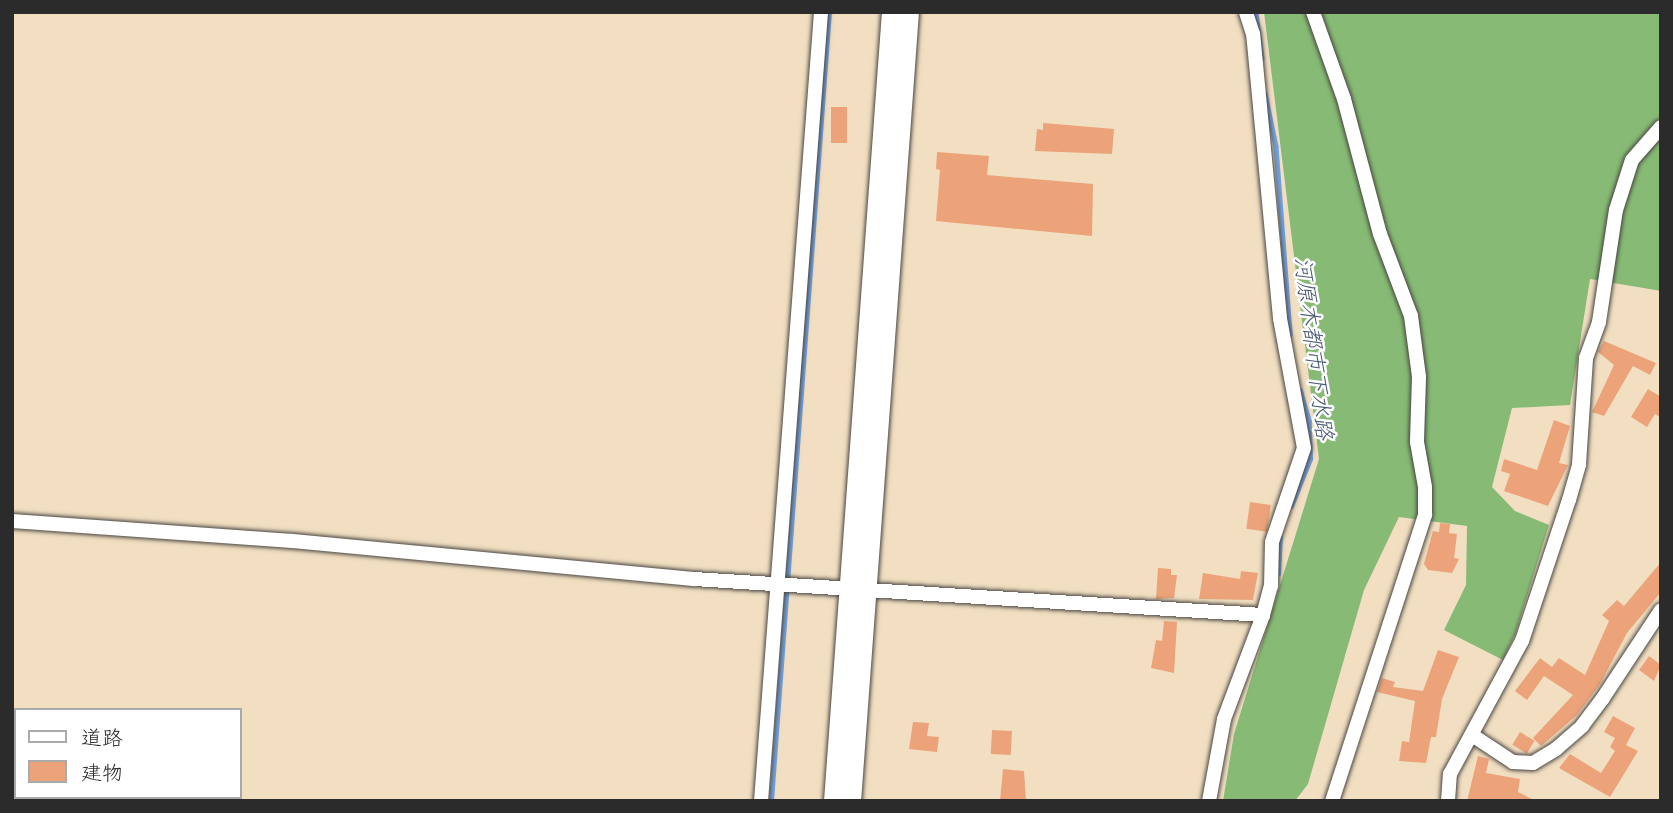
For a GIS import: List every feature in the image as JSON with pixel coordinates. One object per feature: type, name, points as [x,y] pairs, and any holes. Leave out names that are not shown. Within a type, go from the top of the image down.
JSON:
[{"type":"street","points":[[761,801],[821,12]]},
{"type":"street","points":[[851,801],[857,589],[891,12]]},
{"type":"street","points":[[833,801],[857,589],[909,12]]},
{"type":"street","points":[[1209,801],[1224,719],[1263,615],[1270,586],[1272,542],[1299,471],[1304,428],[1289,378],[1280,318],[1253,34],[1246,12]]},
{"type":"street","points":[[1313,12],[1344,99],[1380,234],[1411,316],[1419,377],[1417,442],[1425,487],[1425,515],[1332,801]]},
{"type":"street","points":[[1448,801],[1450,774],[1522,641],[1569,500],[1579,464],[1586,358],[1599,323],[1616,210],[1632,160],[1661,127]]},
{"type":"street","points":[[12,521],[857,589],[1263,615]]},
{"type":"street","points":[[1472,735],[1513,762],[1533,763],[1556,749],[1583,726],[1661,610]]},
{"type":"green space","points":[[1264,12],[1661,12],[1661,291],[1590,279],[1570,405],[1512,408],[1492,487],[1515,511],[1549,525],[1516,632],[1503,660],[1444,630],[1466,585],[1467,526],[1399,517],[1364,590],[1308,784],[1295,801],[1223,801],[1234,734],[1319,459]]},
{"type":"building","points":[[831,107],[847,107],[847,143],[831,143]]},
{"type":"building","points":[[1043,123],[1114,129],[1112,154],[1035,151],[1037,129],[1043,130]]},
{"type":"building","points":[[937,152],[989,156],[987,175],[1093,184],[1092,236],[936,221],[940,170],[936,169]]},
{"type":"building","points":[[1604,341],[1656,363],[1650,375],[1633,366],[1604,416],[1592,412],[1614,365],[1598,352]]},
{"type":"building","points":[[1648,389],[1661,397],[1661,418],[1655,414],[1647,427],[1631,417]]},
{"type":"building","points":[[1554,420],[1570,426],[1559,463],[1568,465],[1548,506],[1504,491],[1510,474],[1501,471],[1504,459],[1537,470]]},
{"type":"building","points":[[1250,502],[1271,505],[1267,532],[1246,529]]},
{"type":"building","points":[[1440,523],[1450,524],[1449,533],[1457,534],[1454,558],[1459,559],[1452,573],[1428,570],[1424,564],[1433,531],[1439,532]]},
{"type":"building","points":[[1661,562],[1661,592],[1627,633],[1600,684],[1577,715],[1541,746],[1533,738],[1573,695],[1544,676],[1527,700],[1515,691],[1540,658],[1552,667],[1559,658],[1585,675],[1609,621],[1602,615],[1617,600],[1624,606]]},
{"type":"building","points":[[1158,568],[1171,569],[1171,575],[1177,575],[1174,598],[1156,599]]},
{"type":"building","points":[[1241,571],[1258,573],[1253,600],[1199,599],[1203,573],[1240,579]]},
{"type":"building","points":[[1164,621],[1177,622],[1174,673],[1151,668],[1156,640],[1162,641]]},
{"type":"building","points":[[1438,650],[1459,657],[1442,699],[1436,737],[1431,737],[1426,763],[1399,761],[1402,741],[1409,742],[1415,701],[1377,692],[1382,678],[1395,682],[1393,687],[1423,691]]},
{"type":"building","points":[[1649,656],[1661,665],[1654,681],[1639,670]]},
{"type":"building","points":[[1613,716],[1635,728],[1626,745],[1638,751],[1610,797],[1559,768],[1570,754],[1601,773],[1615,751],[1610,747],[1615,738],[1604,732]]},
{"type":"building","points":[[913,722],[929,723],[927,736],[939,737],[937,752],[909,749]]},
{"type":"building","points":[[992,730],[1012,731],[1011,755],[991,754]]},
{"type":"building","points":[[1520,732],[1535,741],[1527,754],[1512,745]]},
{"type":"building","points":[[1478,756],[1489,759],[1486,773],[1520,779],[1518,792],[1536,801],[1467,801]]},
{"type":"building","points":[[1003,769],[1024,771],[1026,801],[1000,801]]},
{"type":"waterway","points":[[771,801],[829,12]]},
{"type":"waterway","name":"河原木都市下水路","points":[[1256,12],[1262,59]]},
{"type":"waterway","name":"河原木都市下水路","points":[[1265,93],[1276,146],[1290,334]]},
{"type":"waterway","name":"河原木都市下水路","points":[[1291,506],[1310,459],[1309,422],[1300,391]]},
{"type":"waterway","name":"河原木都市下水路","points":[[1278,574],[1280,537]]}]
